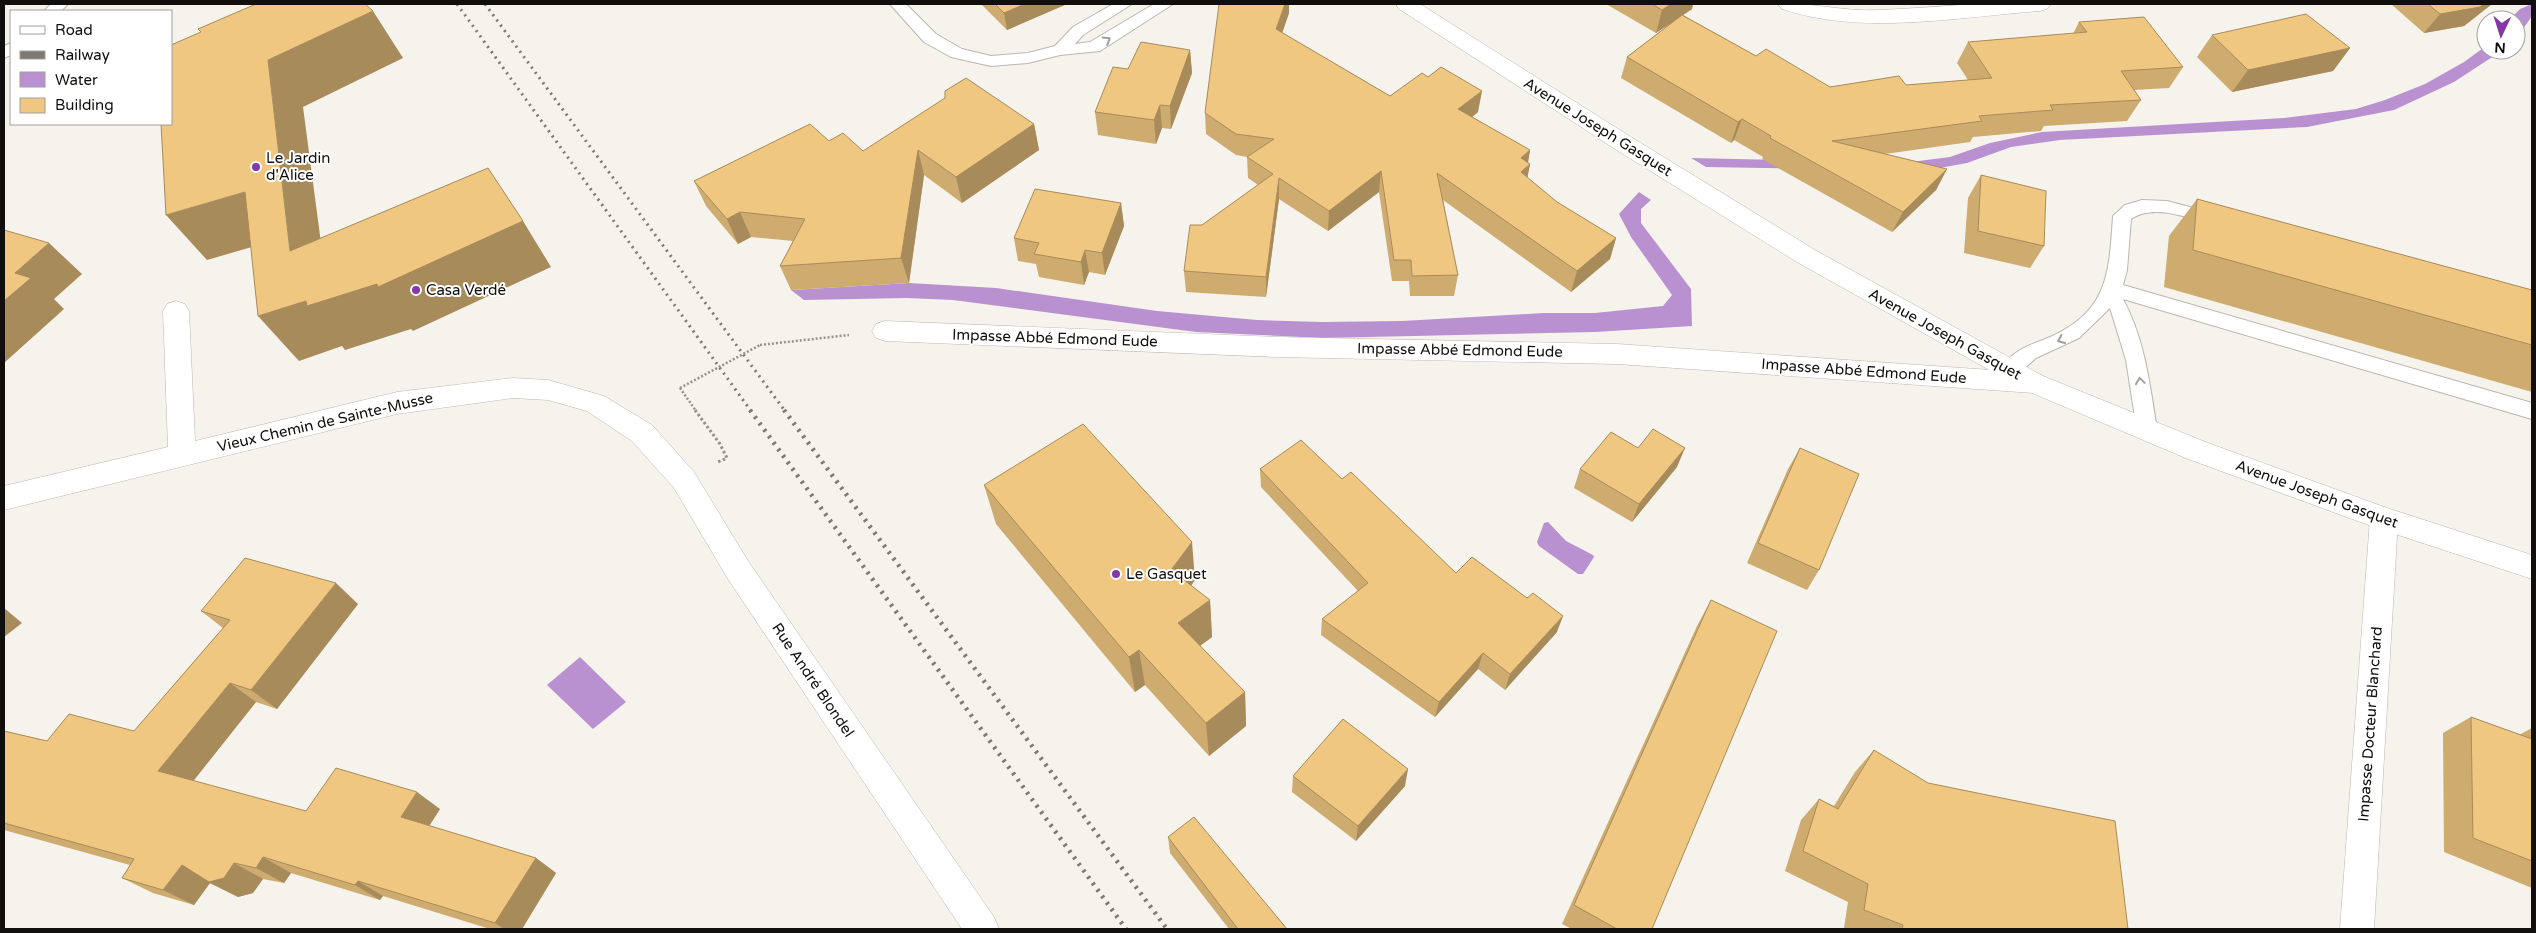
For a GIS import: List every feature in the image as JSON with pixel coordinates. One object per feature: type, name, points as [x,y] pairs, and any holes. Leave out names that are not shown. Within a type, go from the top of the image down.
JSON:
[{"type":"street","name":"Avenue Joseph Gasquet","points":[[1406,4],[1623,144],[1806,256],[2010,370],[2034,382],[2198,451],[2384,519],[2532,567]]},
{"type":"street","points":[[1789,4],[1830,15],[1877,17],[2040,4]]},
{"type":"street","points":[[176,311],[182,455]]},
{"type":"street","name":"Impasse Abbé Edmond Eude","points":[[885,331],[1276,346],[1617,354],[2034,382]]},
{"type":"street","name":"Vieux Chemin de Sainte-Musse","points":[[4,498],[397,403],[513,388],[548,390],[595,403],[642,433]]},
{"type":"street","name":"Rue André Blondel","points":[[642,433],[684,480],[738,570],[982,929]]},
{"type":"street","name":"Impasse Docteur Blanchard","points":[[2357,929],[2384,519]]},
{"type":"lane","points":[[898,4],[930,38],[956,53],[991,61],[1028,58],[1060,50],[1094,48],[1165,4]]},
{"type":"lane","points":[[1060,50],[1078,31],[1124,4]]},
{"type":"lane","points":[[2010,370],[2018,359],[2027,352],[2055,343],[2080,328],[2100,308],[2112,291],[2118,270],[2122,216],[2129,210],[2159,207],[2232,224]]},
{"type":"lane","points":[[2112,291],[2532,411]]},
{"type":"lane","points":[[2112,291],[2125,321],[2136,356],[2146,430]]},
{"type":"path","points":[[720,444],[680,388],[760,346],[885,331]]},
{"type":"water","points":[[2532,4],[2532,16],[2526,25],[2526,10],[2520,9]]},
{"type":"water","points":[[2476,53],[2476,60],[2488,60],[2454,82],[2394,110],[2307,127],[2060,140],[2011,147],[1967,163],[1923,171],[1706,167],[1691,158],[1903,163],[1950,157],[1990,143],[2042,132],[2284,118],[2356,109],[2385,100],[2425,84]]},
{"type":"water","points":[[1639,192],[1651,200],[1641,209],[1641,223],[1691,289],[1692,326],[1595,332],[1322,338],[1196,332],[953,300],[907,298],[804,300],[791,290],[909,283],[996,288],[1157,311],[1257,320],[1322,322],[1402,321],[1544,313],[1595,313],[1663,306],[1672,295],[1631,237],[1619,214]]},
{"type":"water","points":[[1548,522],[1566,541],[1593,555],[1594,557],[1583,574],[1578,574],[1539,546],[1537,542],[1544,523]]},
{"type":"water","points":[[580,657],[626,702],[593,729],[547,685]]},
{"type":"building","points":[[256,4],[365,4],[373,11],[268,60],[290,251],[488,168],[523,221],[378,287],[377,284],[307,306],[306,301],[258,316],[245,192],[166,215],[161,125],[172,125],[172,45],[201,32],[198,29]]},
{"type":"building","points":[[995,4],[1025,4],[1004,13]]},
{"type":"building","points":[[1219,4],[1285,4],[1276,29],[1390,96],[1422,73],[1428,77],[1441,67],[1482,91],[1458,109],[1530,150],[1521,158],[1530,164],[1521,172],[1557,202],[1616,238],[1577,271],[1437,173],[1458,275],[1412,276],[1411,260],[1394,260],[1381,171],[1329,211],[1279,178],[1266,277],[1184,271],[1190,225],[1202,225],[1273,174],[1247,157],[1274,139],[1236,134],[1205,113]]},
{"type":"building","points":[[1652,4],[1671,4],[1662,10]]},
{"type":"building","points":[[2428,4],[2484,4],[2480,7],[2440,14]]},
{"type":"building","points":[[2306,14],[2350,48],[2248,70],[2212,35]]},
{"type":"building","points":[[1682,15],[1756,56],[1766,49],[1830,87],[1899,76],[1906,85],[1992,78],[1968,42],[2087,32],[2079,22],[2144,17],[2183,67],[2121,71],[2141,100],[2050,105],[2053,110],[1979,116],[1982,121],[1832,141],[1947,169],[1903,212],[1770,138],[1771,136],[1742,119],[1738,122],[1627,57]]},
{"type":"building","points":[[1141,42],[1190,50],[1170,106],[1160,105],[1154,120],[1095,112],[1113,67],[1128,69]]},
{"type":"building","points":[[966,78],[1034,124],[956,177],[918,150],[901,258],[780,266],[805,219],[740,212],[727,219],[694,181],[810,124],[829,141],[843,133],[863,151],[945,98],[945,91]]},
{"type":"building","points":[[1981,175],[2046,191],[2044,246],[1978,231]]},
{"type":"building","points":[[1035,189],[1121,203],[1102,253],[1085,250],[1081,262],[1034,254],[1039,243],[1014,238]]},
{"type":"building","points":[[2197,199],[2532,290],[2532,345],[2193,250]]},
{"type":"building","points":[[4,230],[49,243],[15,273],[31,278],[4,301]]},
{"type":"building","name":"Le Gasquet","points":[[1083,424],[1192,542],[1171,570],[1210,600],[1178,623],[1245,692],[1206,723],[1139,650],[1129,657],[984,485]]},
{"type":"building","points":[[1653,429],[1685,448],[1639,504],[1580,469],[1611,432],[1638,448]]},
{"type":"building","points":[[1301,440],[1342,479],[1351,472],[1456,573],[1472,557],[1527,598],[1533,593],[1563,616],[1510,674],[1483,653],[1439,702],[1322,619],[1368,583],[1260,469]]},
{"type":"building","points":[[1800,448],[1859,474],[1819,570],[1758,543]]},
{"type":"building","points":[[245,558],[336,583],[251,690],[230,683],[158,771],[306,811],[336,768],[417,792],[401,817],[536,858],[495,923],[358,881],[355,885],[263,857],[256,868],[234,863],[224,878],[209,882],[182,865],[163,890],[122,878],[134,859],[4,823],[4,731],[47,741],[69,714],[134,731],[230,620],[201,611]]},
{"type":"building","points":[[1711,600],[1777,631],[1652,929],[1617,929],[1574,905]]},
{"type":"building","points":[[2471,717],[2532,739],[2532,861],[2473,838]]},
{"type":"building","points":[[1343,719],[1408,769],[1358,826],[1293,776]]},
{"type":"building","points":[[1874,750],[1928,783],[2115,821],[2128,929],[1902,929],[1903,925],[1864,910],[1868,884],[1803,851],[1819,799],[1838,809]]},
{"type":"building","points":[[1194,817],[1287,929],[1238,929],[1168,837]]},
{"type":"railway","points":[[457,4],[751,411]]},
{"type":"railway","points":[[485,4],[785,411]]},
{"type":"railway","points":[[750,410],[1126,929]]},
{"type":"railway","points":[[784,410],[1167,929]]},
{"type":"place","name":"Le Jardin d'Alice","points":[[256,167]]},
{"type":"place","name":"Casa Verdé","points":[[416,290]]},
{"type":"place","name":"Le Gasquet","points":[[1116,574]]}]
